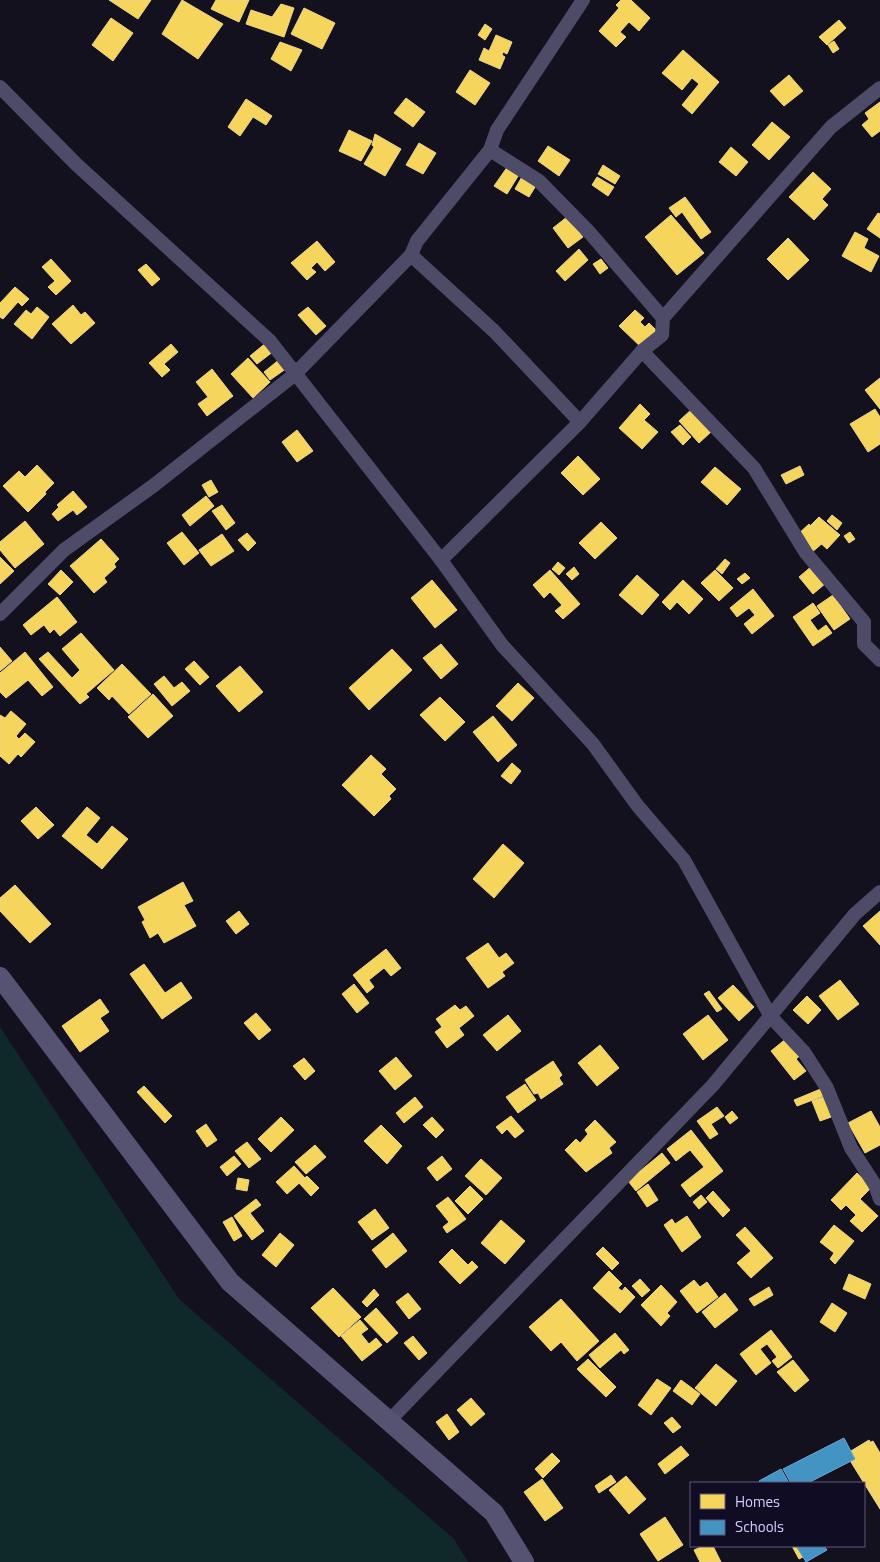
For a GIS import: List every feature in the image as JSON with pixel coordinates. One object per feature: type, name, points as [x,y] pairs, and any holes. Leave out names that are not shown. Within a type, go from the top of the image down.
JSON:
[{"type":"street","points":[[0,614],[64,550],[153,486],[294,375],[411,255],[417,241],[490,150],[497,130],[583,0]]},
{"type":"street","points":[[0,87],[76,164],[270,341],[294,375],[441,560],[502,645],[593,744],[637,805],[684,860],[770,1017],[804,1052],[827,1088],[851,1148],[875,1185],[880,1199]]},
{"type":"street","points":[[441,560],[580,422],[642,351],[662,335],[663,318],[831,127],[880,88]]},
{"type":"street","points":[[490,150],[539,181],[590,233],[663,318]]},
{"type":"street","points":[[411,255],[494,331],[580,422]]},
{"type":"street","points":[[642,351],[754,468],[806,553],[864,622],[864,644],[880,660]]},
{"type":"street","points":[[389,1421],[712,1085],[855,914],[880,892]]},
{"type":"street","points":[[0,977],[230,1282],[494,1513],[524,1562]]},
{"type":"green space","points":[[0,1027],[179,1299],[454,1539],[468,1562],[0,1562]]},
{"type":"building: Homes","points":[[109,0],[151,0],[138,19]]},
{"type":"building: Homes","points":[[182,0],[223,24],[198,59],[162,34]]},
{"type":"building: Homes","points":[[216,0],[249,0],[239,22],[211,9]]},
{"type":"building: Homes","points":[[621,0],[631,0],[650,18],[639,31],[629,22],[620,32],[626,37],[616,47],[599,31],[619,8],[616,5]]},
{"type":"building: Homes","points":[[281,4],[294,8],[284,37],[246,24],[251,10],[272,17]]},
{"type":"building: Homes","points":[[304,8],[335,23],[322,49],[291,34]]},
{"type":"building: Homes","points":[[111,18],[133,33],[113,61],[92,45]]},
{"type":"building: Homes","points":[[839,20],[846,28],[827,45],[819,37]]},
{"type":"building: Homes","points":[[485,24],[492,29],[485,40],[478,35]]},
{"type":"building: Homes","points":[[496,35],[512,42],[507,54],[503,52],[502,55],[505,57],[500,69],[479,60],[484,48],[489,51]]},
{"type":"building: Homes","points":[[834,41],[839,49],[833,53],[828,45]]},
{"type":"building: Homes","points":[[280,42],[302,50],[291,71],[271,59]]},
{"type":"building: Homes","points":[[683,50],[719,82],[692,114],[682,105],[699,84],[692,78],[682,90],[662,73]]},
{"type":"building: Homes","points":[[470,70],[490,83],[475,105],[456,92]]},
{"type":"building: Homes","points":[[789,75],[803,91],[784,106],[770,91]]},
{"type":"building: Homes","points":[[406,98],[425,112],[413,127],[394,113]]},
{"type":"building: Homes","points":[[246,99],[272,116],[266,125],[253,117],[240,136],[228,127]]},
{"type":"building: Homes","points":[[880,102],[880,131],[872,137],[862,125],[869,119],[865,113]]},
{"type":"building: Homes","points":[[772,122],[790,137],[769,160],[752,145]]},
{"type":"building: Homes","points":[[349,130],[372,141],[361,161],[339,151]]},
{"type":"building: Homes","points":[[375,134],[401,149],[385,176],[364,164],[374,147],[372,145]]},
{"type":"building: Homes","points":[[419,143],[436,153],[423,174],[406,165]]},
{"type":"building: Homes","points":[[548,146],[570,160],[559,176],[538,161]]},
{"type":"building: Homes","points":[[731,147],[748,162],[736,176],[719,162]]},
{"type":"building: Homes","points":[[603,165],[620,176],[615,184],[598,174]]},
{"type":"building: Homes","points":[[508,166],[520,173],[507,194],[494,186]]},
{"type":"building: Homes","points":[[813,172],[831,189],[822,199],[828,205],[814,220],[789,197]]},
{"type":"building: Homes","points":[[523,175],[537,184],[529,197],[515,189]]},
{"type":"building: Homes","points":[[597,177],[614,187],[608,196],[592,185]]},
{"type":"building: Homes","points":[[685,197],[711,232],[701,239],[682,212],[676,217],[669,208]]},
{"type":"building: Homes","points":[[878,213],[880,214],[880,238],[867,229]]},
{"type":"building: Homes","points":[[671,215],[704,253],[677,275],[645,237]]},
{"type":"building: Homes","points":[[567,217],[583,237],[568,248],[553,228]]},
{"type":"building: Homes","points":[[855,232],[868,239],[864,248],[879,256],[871,272],[842,256]]},
{"type":"building: Homes","points":[[788,238],[809,260],[788,280],[767,259]]},
{"type":"building: Homes","points":[[317,241],[335,262],[325,271],[317,262],[311,268],[316,272],[307,280],[291,263]]},
{"type":"building: Homes","points":[[579,249],[588,260],[565,281],[556,271]]},
{"type":"building: Homes","points":[[51,259],[71,281],[56,295],[48,287],[55,281],[42,267]]},
{"type":"building: Homes","points":[[601,259],[608,268],[600,274],[593,264]]},
{"type":"building: Homes","points":[[146,264],[160,279],[152,286],[138,270]]},
{"type":"building: Homes","points":[[15,287],[29,299],[22,306],[18,302],[3,319],[0,317],[0,303]]},
{"type":"building: Homes","points":[[73,305],[81,315],[85,312],[95,323],[71,344],[52,324]]},
{"type":"building: Homes","points":[[37,307],[49,317],[32,339],[14,324],[26,310],[31,314]]},
{"type":"building: Homes","points":[[308,307],[326,326],[316,335],[298,315]]},
{"type":"building: Homes","points":[[635,310],[644,318],[640,322],[645,327],[649,323],[659,333],[643,349],[619,326]]},
{"type":"building: Homes","points":[[267,342],[274,351],[257,364],[250,356]]},
{"type":"building: Homes","points":[[171,344],[178,352],[164,364],[170,370],[162,377],[149,363]]},
{"type":"building: Homes","points":[[248,358],[270,382],[253,398],[231,374]]},
{"type":"building: Homes","points":[[280,359],[287,368],[270,380],[264,372]]},
{"type":"building: Homes","points":[[212,369],[233,396],[207,416],[198,404],[208,397],[196,382]]},
{"type":"building: Homes","points":[[880,378],[880,409],[865,390]]},
{"type":"building: Homes","points":[[640,404],[650,414],[644,420],[658,432],[642,449],[619,428]]},
{"type":"building: Homes","points":[[692,409],[712,431],[699,443],[679,421]]},
{"type":"building: Homes","points":[[875,409],[880,417],[880,444],[868,452],[850,424]]},
{"type":"building: Homes","points":[[680,425],[691,437],[683,445],[671,432]]},
{"type":"building: Homes","points":[[297,430],[313,451],[297,462],[282,442]]},
{"type":"building: Homes","points":[[578,456],[600,479],[583,495],[561,473]]},
{"type":"building: Homes","points":[[37,465],[54,483],[28,512],[3,486],[19,471],[25,477]]},
{"type":"building: Homes","points":[[800,466],[804,475],[786,484],[781,475]]},
{"type":"building: Homes","points":[[715,467],[741,489],[727,505],[701,482]]},
{"type":"building: Homes","points":[[211,480],[218,492],[209,497],[202,485]]},
{"type":"building: Homes","points":[[73,491],[87,507],[77,515],[73,510],[58,521],[52,514],[59,507],[57,505]]},
{"type":"building: Homes","points":[[206,496],[214,506],[190,526],[182,515]]},
{"type":"building: Homes","points":[[222,505],[235,523],[226,530],[212,511]]},
{"type":"building: Homes","points":[[832,515],[842,523],[837,530],[827,521]]},
{"type":"building: Homes","points":[[819,517],[840,535],[827,549],[806,530]]},
{"type":"building: Homes","points":[[25,521],[44,544],[15,568],[0,550],[0,542]]},
{"type":"building: Homes","points":[[601,522],[617,538],[595,559],[579,543]]},
{"type":"building: Homes","points":[[809,524],[824,542],[811,553],[796,536]]},
{"type":"building: Homes","points":[[182,532],[199,553],[184,565],[167,543]]},
{"type":"building: Homes","points":[[850,532],[855,539],[849,543],[844,536]]},
{"type":"building: Homes","points":[[247,533],[256,543],[248,551],[238,540]]},
{"type":"building: Homes","points":[[222,534],[234,551],[211,566],[199,550]]},
{"type":"building: Homes","points":[[101,539],[119,559],[114,564],[116,567],[104,578],[107,582],[94,593],[70,566]]},
{"type":"building: Homes","points":[[0,557],[14,571],[0,584]]},
{"type":"building: Homes","points":[[725,559],[730,563],[722,574],[716,569]]},
{"type":"building: Homes","points":[[558,562],[565,568],[559,575],[552,569]]},
{"type":"building: Homes","points":[[812,566],[826,583],[813,594],[799,577]]},
{"type":"building: Homes","points":[[574,567],[579,574],[572,580],[566,574]]},
{"type":"building: Homes","points":[[61,570],[73,582],[60,595],[48,584]]},
{"type":"building: Homes","points":[[550,570],[580,604],[563,619],[555,611],[562,605],[550,592],[544,598],[533,585]]},
{"type":"building: Homes","points":[[715,570],[733,588],[719,601],[701,583]]},
{"type":"building: Homes","points":[[745,573],[750,578],[742,584],[737,579]]},
{"type":"building: Homes","points":[[637,575],[659,595],[642,615],[619,595]]},
{"type":"building: Homes","points":[[432,580],[457,610],[435,628],[411,598]]},
{"type":"building: Homes","points":[[683,580],[703,599],[689,614],[677,602],[670,610],[662,602]]},
{"type":"building: Homes","points":[[753,589],[774,616],[752,634],[744,624],[755,615],[749,608],[737,617],[730,608]]},
{"type":"building: Homes","points":[[833,595],[850,619],[834,630],[817,606]]},
{"type":"building: Homes","points":[[57,597],[77,622],[60,636],[54,629],[50,633],[44,625],[31,635],[23,625]]},
{"type":"building: Homes","points":[[813,603],[820,613],[810,620],[818,631],[826,625],[832,633],[813,646],[793,617]]},
{"type":"building: Homes","points":[[81,633],[114,670],[86,694],[89,697],[80,704],[39,659],[48,652],[72,678],[80,670],[62,649]]},
{"type":"building: Homes","points":[[441,644],[458,664],[441,679],[423,658]]},
{"type":"building: Homes","points":[[0,647],[12,661],[0,671]]},
{"type":"building: Homes","points":[[392,649],[412,670],[369,710],[349,688]]},
{"type":"building: Homes","points":[[25,652],[53,687],[42,696],[28,680],[6,698],[0,692],[0,673]]},
{"type":"building: Homes","points":[[194,661],[209,677],[200,685],[185,669]]},
{"type":"building: Homes","points":[[122,664],[151,694],[129,714],[112,696],[109,700],[97,688]]},
{"type":"building: Homes","points":[[240,666],[263,692],[239,712],[216,686]]},
{"type":"building: Homes","points":[[164,676],[174,688],[182,682],[190,691],[172,706],[154,684]]},
{"type":"building: Homes","points":[[518,683],[534,698],[512,721],[496,706]]},
{"type":"building: Homes","points":[[153,694],[173,716],[148,738],[128,717]]},
{"type":"building: Homes","points":[[440,697],[465,722],[445,741],[420,715]]},
{"type":"building: Homes","points":[[11,711],[26,724],[16,736],[19,739],[25,733],[35,742],[21,757],[18,754],[9,764],[0,756],[0,715],[5,718]]},
{"type":"building: Homes","points":[[493,716],[517,745],[498,762],[473,732]]},
{"type":"building: Homes","points":[[371,755],[386,769],[381,774],[396,789],[389,796],[391,799],[374,816],[342,785]]},
{"type":"building: Homes","points":[[512,763],[521,771],[511,784],[501,776]]},
{"type":"building: Homes","points":[[36,807],[54,825],[38,839],[21,821]]},
{"type":"building: Homes","points":[[87,807],[100,818],[86,835],[97,844],[112,826],[128,839],[102,869],[62,836]]},
{"type":"building: Homes","points":[[503,844],[524,863],[494,898],[473,879]]},
{"type":"building: Homes","points":[[183,882],[193,901],[184,905],[196,926],[164,943],[158,933],[150,938],[142,922],[145,920],[138,907]]},
{"type":"building: Homes","points":[[15,885],[51,924],[30,943],[0,911],[0,898]]},
{"type":"building: Homes","points":[[239,911],[249,924],[236,934],[226,921]]},
{"type":"building: Homes","points":[[880,911],[880,945],[863,926]]},
{"type":"building: Homes","points":[[488,943],[499,958],[506,953],[514,963],[502,972],[505,976],[488,988],[466,958]]},
{"type":"building: Homes","points":[[386,949],[401,968],[391,976],[384,968],[369,980],[374,987],[367,993],[353,975]]},
{"type":"building: Homes","points":[[144,964],[165,993],[181,982],[192,998],[162,1019],[130,974]]},
{"type":"building: Homes","points":[[840,980],[859,1004],[838,1020],[819,996]]},
{"type":"building: Homes","points":[[354,984],[369,1003],[357,1013],[342,994]]},
{"type":"building: Homes","points":[[733,985],[754,1007],[739,1021],[718,998]]},
{"type":"building: Homes","points":[[709,991],[722,1009],[717,1012],[704,994]]},
{"type":"building: Homes","points":[[807,996],[821,1010],[808,1024],[793,1010]]},
{"type":"building: Homes","points":[[100,999],[109,1012],[100,1018],[109,1031],[80,1052],[62,1026]]},
{"type":"building: Homes","points":[[455,1005],[460,1010],[466,1006],[474,1016],[459,1028],[464,1035],[447,1048],[435,1032],[442,1027],[436,1019]]},
{"type":"building: Homes","points":[[256,1013],[271,1030],[259,1040],[244,1023]]},
{"type":"building: Homes","points":[[508,1015],[521,1031],[497,1051],[483,1035]]},
{"type":"building: Homes","points":[[708,1015],[728,1040],[703,1060],[683,1034]]},
{"type":"building: Homes","points":[[787,1038],[801,1055],[796,1059],[806,1071],[794,1080],[771,1051]]},
{"type":"building: Homes","points":[[600,1045],[619,1068],[597,1086],[578,1063]]},
{"type":"building: Homes","points":[[396,1057],[412,1076],[395,1090],[379,1071]]},
{"type":"building: Homes","points":[[304,1058],[315,1071],[305,1080],[293,1066]]},
{"type":"building: Homes","points":[[553,1061],[562,1075],[559,1078],[563,1084],[541,1099],[538,1093],[534,1094],[525,1080]]},
{"type":"building: Homes","points":[[525,1084],[536,1100],[518,1113],[506,1097]]},
{"type":"building: Homes","points":[[144,1086],[172,1116],[165,1123],[137,1092]]},
{"type":"building: Homes","points":[[823,1088],[826,1095],[797,1106],[794,1100]]},
{"type":"building: Homes","points":[[827,1096],[834,1116],[820,1121],[812,1101]]},
{"type":"building: Homes","points":[[415,1097],[423,1107],[404,1123],[396,1113]]},
{"type":"building: Homes","points":[[717,1107],[724,1116],[711,1124],[718,1134],[710,1139],[697,1121]]},
{"type":"building: Homes","points":[[732,1111],[738,1118],[730,1124],[725,1117]]},
{"type":"building: Homes","points":[[871,1111],[880,1127],[880,1145],[865,1153],[848,1123]]},
{"type":"building: Homes","points":[[511,1116],[524,1131],[515,1138],[507,1129],[502,1134],[496,1127]]},
{"type":"building: Homes","points":[[281,1117],[294,1130],[271,1152],[258,1139]]},
{"type":"building: Homes","points":[[432,1117],[444,1130],[436,1138],[423,1125]]},
{"type":"building: Homes","points":[[595,1120],[616,1142],[609,1148],[612,1153],[586,1172],[565,1150],[576,1139],[580,1143],[588,1134],[585,1130]]},
{"type":"building: Homes","points":[[206,1124],[217,1140],[207,1147],[196,1131]]},
{"type":"building: Homes","points":[[381,1125],[402,1146],[387,1164],[364,1141]]},
{"type":"building: Homes","points":[[691,1130],[723,1171],[690,1197],[681,1185],[704,1167],[690,1150],[676,1161],[667,1149]]},
{"type":"building: Homes","points":[[247,1142],[261,1159],[249,1168],[235,1151]]},
{"type":"building: Homes","points":[[315,1145],[326,1157],[306,1174],[295,1162]]},
{"type":"building: Homes","points":[[662,1153],[670,1163],[636,1191],[628,1181]]},
{"type":"building: Homes","points":[[234,1156],[241,1164],[227,1176],[220,1167]]},
{"type":"building: Homes","points":[[442,1156],[452,1169],[437,1181],[427,1168]]},
{"type":"building: Homes","points":[[481,1159],[502,1178],[486,1195],[465,1176]]},
{"type":"building: Homes","points":[[294,1166],[305,1178],[287,1194],[276,1182]]},
{"type":"building: Homes","points":[[857,1173],[872,1187],[860,1199],[878,1216],[862,1232],[850,1221],[856,1215],[846,1205],[841,1210],[831,1200]]},
{"type":"building: Homes","points":[[307,1176],[319,1188],[311,1196],[299,1183]]},
{"type":"building: Homes","points":[[238,1178],[249,1180],[247,1191],[236,1189]]},
{"type":"building: Homes","points":[[648,1184],[658,1200],[647,1207],[637,1192]]},
{"type":"building: Homes","points":[[470,1186],[483,1199],[468,1214],[455,1201]]},
{"type":"building: Homes","points":[[713,1191],[730,1210],[723,1217],[706,1198]]},
{"type":"building: Homes","points":[[701,1195],[707,1202],[699,1209],[693,1202]]},
{"type":"building: Homes","points":[[448,1197],[466,1219],[447,1233],[443,1227],[449,1222],[436,1206]]},
{"type":"building: Homes","points":[[256,1199],[261,1205],[250,1213],[264,1231],[252,1240],[234,1216]]},
{"type":"building: Homes","points":[[375,1209],[389,1228],[372,1240],[358,1222]]},
{"type":"building: Homes","points":[[687,1216],[701,1237],[682,1252],[664,1225],[672,1219],[675,1224]]},
{"type":"building: Homes","points":[[232,1217],[242,1236],[234,1241],[223,1222]]},
{"type":"building: Homes","points":[[501,1220],[525,1241],[505,1264],[481,1243]]},
{"type":"building: Homes","points":[[834,1225],[854,1241],[835,1264],[830,1259],[834,1253],[820,1242]]},
{"type":"building: Homes","points":[[745,1227],[773,1258],[751,1278],[737,1263],[751,1251],[736,1235]]},
{"type":"building: Homes","points":[[280,1233],[294,1245],[276,1267],[262,1255]]},
{"type":"building: Homes","points":[[393,1233],[407,1251],[386,1268],[372,1250]]},
{"type":"building: Homes","points":[[603,1247],[619,1263],[612,1270],[596,1254]]},
{"type":"building: Homes","points":[[452,1249],[468,1265],[472,1261],[478,1267],[460,1284],[439,1262]]},
{"type":"building: Homes","points":[[609,1271],[622,1284],[618,1288],[622,1291],[625,1287],[635,1297],[620,1313],[593,1288]]},
{"type":"building: Homes","points":[[849,1274],[871,1284],[865,1299],[843,1289]]},
{"type":"building: Homes","points":[[640,1279],[650,1290],[642,1297],[632,1286]]},
{"type":"building: Homes","points":[[694,1280],[700,1287],[707,1282],[718,1297],[697,1313],[680,1291]]},
{"type":"building: Homes","points":[[661,1285],[677,1302],[667,1313],[670,1316],[661,1326],[641,1305]]},
{"type":"building: Homes","points":[[769,1287],[773,1295],[754,1306],[749,1299]]},
{"type":"building: Homes","points":[[333,1288],[361,1317],[339,1337],[311,1308]]},
{"type":"building: Homes","points":[[374,1289],[379,1295],[367,1307],[362,1302]]},
{"type":"building: Homes","points":[[408,1293],[421,1309],[409,1319],[396,1302]]},
{"type":"building: Homes","points":[[725,1293],[738,1310],[715,1328],[702,1312]]},
{"type":"building: Homes","points":[[561,1299],[599,1341],[577,1361],[561,1342],[551,1351],[529,1327]]},
{"type":"building: Homes","points":[[832,1303],[847,1313],[835,1332],[820,1322]]},
{"type":"building: Homes","points":[[376,1308],[398,1333],[387,1343],[364,1319]]},
{"type":"building: Homes","points":[[360,1320],[368,1329],[361,1334],[369,1344],[376,1338],[382,1345],[362,1361],[341,1336]]},
{"type":"building: Homes","points":[[771,1330],[792,1357],[778,1368],[772,1361],[777,1357],[767,1344],[760,1349],[771,1363],[756,1375],[740,1354]]},
{"type":"building: Homes","points":[[615,1333],[629,1350],[624,1354],[621,1350],[600,1368],[589,1355]]},
{"type":"building: Homes","points":[[413,1336],[427,1353],[419,1360],[404,1343]]},
{"type":"building: Homes","points":[[588,1359],[616,1387],[606,1397],[577,1369]]},
{"type":"building: Homes","points":[[793,1360],[809,1380],[795,1392],[777,1372]]},
{"type":"building: Homes","points":[[716,1364],[737,1381],[716,1406],[695,1388]]},
{"type":"building: Homes","points":[[657,1379],[671,1388],[651,1415],[638,1405]]},
{"type":"building: Homes","points":[[681,1380],[700,1394],[692,1405],[673,1391]]},
{"type":"building: Homes","points":[[471,1398],[485,1414],[471,1426],[457,1410]]},
{"type":"building: Homes","points":[[447,1414],[459,1432],[449,1440],[436,1422]]},
{"type":"building: Homes","points":[[672,1417],[681,1427],[673,1433],[664,1423]]},
{"type":"building: Homes","points":[[869,1440],[880,1457],[880,1509],[865,1482],[846,1454]]},
{"type":"building: Homes","points":[[873,1441],[880,1453],[880,1506],[850,1453]]},
{"type":"building: Homes","points":[[681,1446],[689,1455],[665,1474],[658,1464]]},
{"type":"building: Homes","points":[[552,1453],[560,1461],[543,1478],[535,1469]]},
{"type":"building: Homes","points":[[611,1475],[616,1482],[599,1493],[595,1486]]},
{"type":"building: Homes","points":[[626,1476],[646,1499],[629,1514],[609,1490]]},
{"type":"building: Homes","points":[[542,1479],[563,1508],[545,1521],[524,1492]]},
{"type":"building: Homes","points":[[665,1517],[683,1545],[658,1561],[640,1534]]},
{"type":"building: Homes","points":[[701,1547],[714,1547],[721,1562],[700,1562],[694,1550]]},
{"type":"building: Homes","points":[[793,1547],[822,1547],[799,1559]]},
{"type":"building: Schools","points":[[844,1438],[855,1459],[810,1482],[790,1482],[783,1469]]},
{"type":"building: Schools","points":[[781,1469],[788,1482],[760,1482]]},
{"type":"building: Schools","points":[[797,1547],[825,1547],[827,1550],[806,1562]]}]
